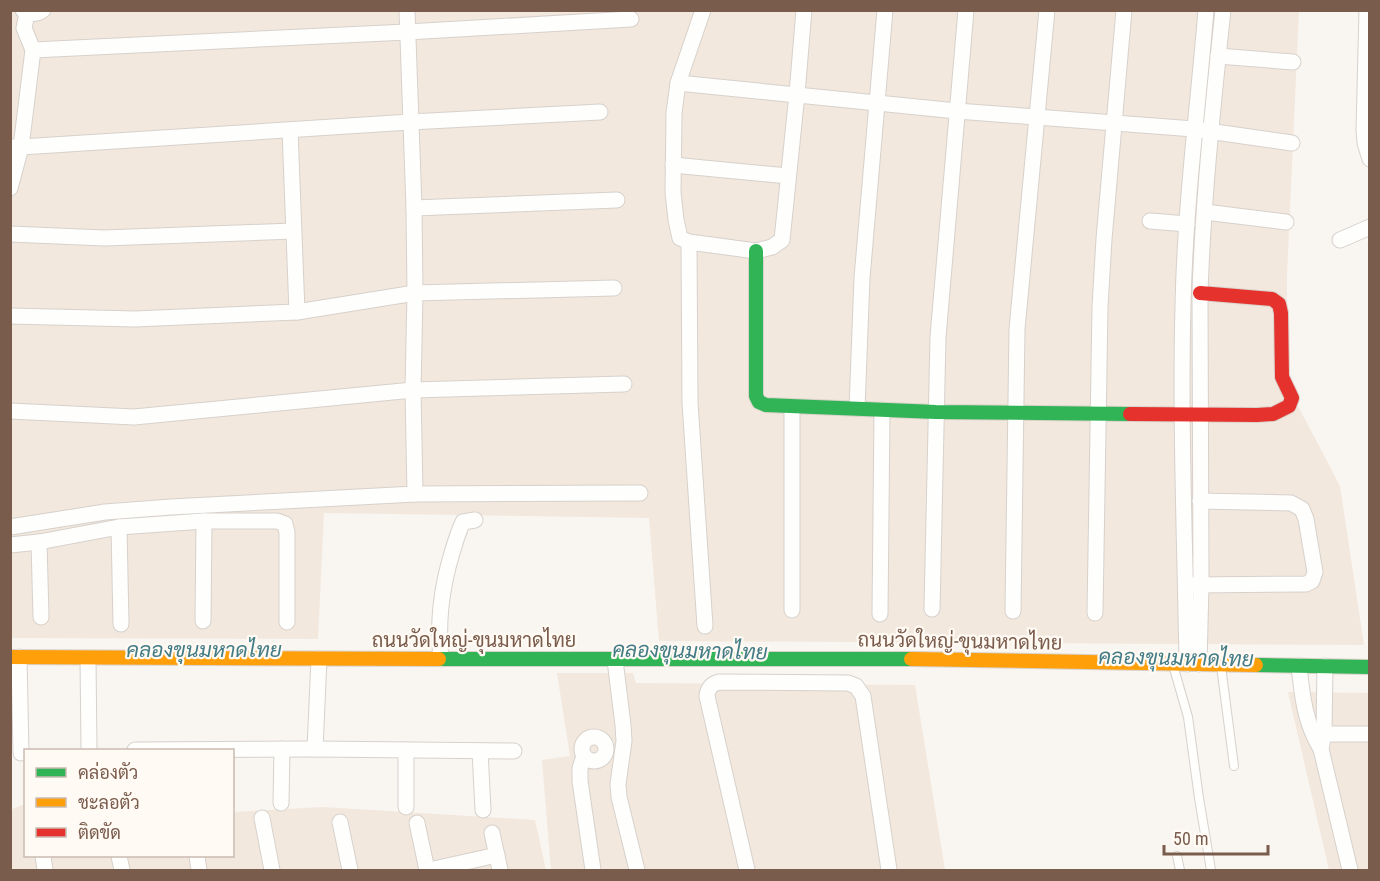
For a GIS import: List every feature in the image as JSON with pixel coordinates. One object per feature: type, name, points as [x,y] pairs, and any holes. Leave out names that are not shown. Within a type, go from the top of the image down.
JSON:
[{"type":"street","points":[[10,188],[33,50],[24,28],[25,12],[43,10]]},
{"type":"street","points":[[407,10],[414,208],[415,494]]},
{"type":"street","points":[[703,10],[678,83],[674,113],[673,192],[677,230],[681,238],[689,242],[756,251],[772,247],[782,240],[804,10]]},
{"type":"street","points":[[857,408],[862,278],[885,10]]},
{"type":"street","points":[[932,609],[938,326],[966,10]]},
{"type":"street","points":[[1013,611],[1017,329],[1047,10]]},
{"type":"street","points":[[1095,613],[1100,307],[1124,10]]},
{"type":"street","points":[[1367,10],[1364,129],[1370,159]]},
{"type":"street","points":[[1189,660],[1193,635],[1201,585],[1200,294],[1211,132],[1222,16],[1206,14],[1194,129],[1183,304],[1185,585],[1193,635]]},
{"type":"street","points":[[33,50],[631,20]]},
{"type":"street","points":[[1218,56],[1293,62]]},
{"type":"street","points":[[678,83],[957,111],[1194,129],[1293,143]]},
{"type":"street","points":[[16,147],[600,112]]},
{"type":"street","points":[[290,130],[297,312]]},
{"type":"street","points":[[673,165],[788,176]]},
{"type":"street","points":[[414,208],[617,200]]},
{"type":"street","points":[[1205,213],[1287,222]]},
{"type":"street","points":[[1150,221],[1187,224]]},
{"type":"street","points":[[1340,240],[1370,227]]},
{"type":"street","points":[[10,234],[104,238],[293,231]]},
{"type":"street","points":[[689,242],[690,403],[705,626]]},
{"type":"street","points":[[756,251],[756,399],[766,405],[936,412],[1257,415],[1273,414],[1289,406],[1292,398],[1282,377],[1280,306],[1272,299],[1200,294]]},
{"type":"street","points":[[10,316],[135,319],[297,312],[415,293],[614,288]]},
{"type":"street","points":[[10,411],[134,417],[413,390],[624,384]]},
{"type":"street","points":[[792,407],[792,610]]},
{"type":"street","points":[[880,614],[882,410]]},
{"type":"street","points":[[10,527],[105,512],[171,507],[415,494],[640,493]]},
{"type":"street","points":[[1185,585],[1306,584],[1312,581],[1315,572],[1305,519],[1302,509],[1297,505],[1292,502],[1200,501]]},
{"type":"street","points":[[441,655],[440,604],[444,582],[459,529],[463,522],[475,520]]},
{"type":"street","points":[[203,621],[204,521]]},
{"type":"street","points":[[10,545],[39,542],[119,526],[204,521],[277,521],[285,524],[287,533],[287,622]]},
{"type":"street","points":[[119,526],[120,624]]},
{"type":"street","points":[[39,542],[41,617]]},
{"type":"street","name":"ถนนวัดใหญ่-ขุนมหาดไทย","points":[[15,657],[320,658],[441,655],[615,660],[1189,660],[1220,665],[1370,667]]},
{"type":"street","points":[[15,657],[19,753]]},
{"type":"street","points":[[88,658],[89,749]]},
{"type":"street","points":[[315,749],[320,658]]},
{"type":"street","points":[[615,660],[624,741],[618,784],[619,797],[637,870]]},
{"type":"street","points":[[1299,666],[1302,697],[1318,734],[1350,870]]},
{"type":"street","points":[[1318,734],[1324,666]]},
{"type":"street","points":[[747,870],[707,696],[710,686],[719,682],[848,683],[856,686],[863,696],[889,870]]},
{"type":"street","points":[[1318,734],[1370,734]]},
{"type":"street","points":[[593,870],[580,781],[580,768],[584,756],[583,744],[589,738],[597,737],[604,741],[606,746],[624,741]]},
{"type":"street","points":[[281,803],[282,749]]},
{"type":"street","points":[[234,750],[514,751]]},
{"type":"street","points":[[406,750],[406,807]]},
{"type":"street","points":[[480,751],[483,810]]},
{"type":"street","points":[[262,818],[272,870]]},
{"type":"street","points":[[340,822],[350,870]]},
{"type":"street","points":[[417,823],[428,870],[496,855]]},
{"type":"street","points":[[492,833],[500,870]]},
{"type":"lane","points":[[1189,660],[1188,717],[1211,870]]},
{"type":"lane","points":[[1220,665],[1234,765]]},
{"type":"lane","points":[[1177,856],[1180,870]]},
{"type":"shaded area","points":[[11,11],[1299,11],[1287,275],[1286,383],[1340,486],[1364,645],[659,641],[649,518],[324,513],[318,639],[11,638]]},
{"type":"shaded area","points":[[557,673],[633,673],[636,683],[915,685],[945,870],[551,870],[542,760],[570,756]]},
{"type":"shaded area","points":[[1288,692],[1369,693],[1369,870],[1329,870]]},
{"type":"shaded area","points":[[24,804],[24,857],[234,857],[234,812],[323,807],[535,820],[546,870],[11,870],[10,810]]},
{"type":"traffic: fast","points":[[756,251],[756,396],[759,402],[766,405],[936,412],[1130,414]]},
{"type":"traffic: fast","points":[[439,659],[911,659]]},
{"type":"traffic: fast","points":[[1256,665],[1370,667]]},
{"type":"traffic: slow","points":[[10,657],[439,659]]},
{"type":"traffic: slow","points":[[911,659],[1256,665]]},
{"type":"traffic: jam","points":[[1130,414],[1257,415],[1273,414],[1289,406],[1292,398],[1282,377],[1279,304],[1272,299],[1200,293]]},
{"type":"water label","name":"คลองขุนมหาดไทย","points":[[204,650]]},
{"type":"water label","name":"คลองขุนมหาดไทย","points":[[690,651]]},
{"type":"water label","name":"คลองขุนมหาดไทย","points":[[1176,658]]}]
